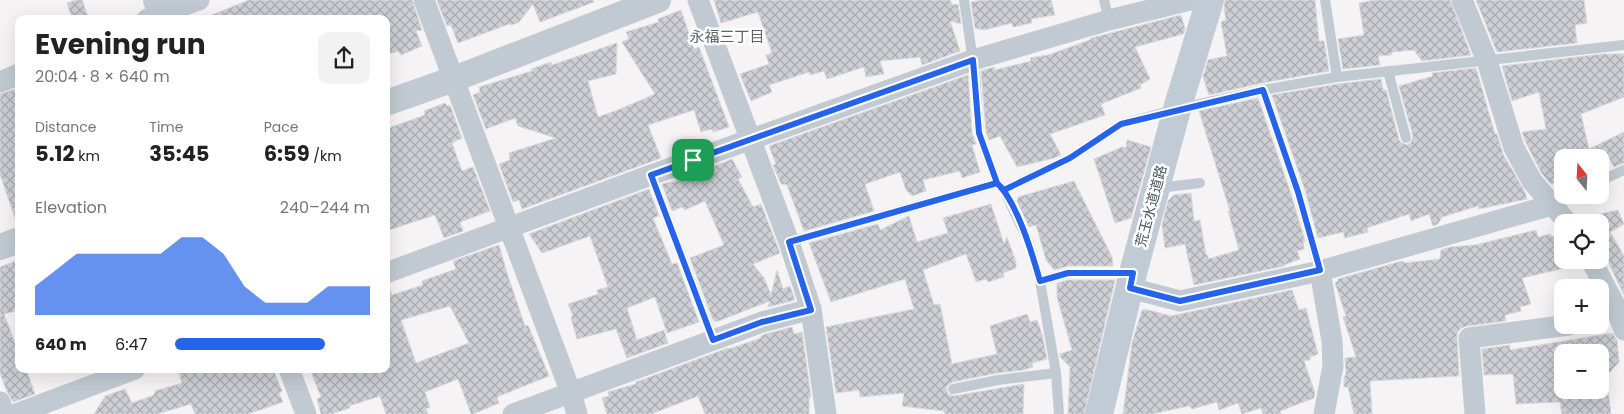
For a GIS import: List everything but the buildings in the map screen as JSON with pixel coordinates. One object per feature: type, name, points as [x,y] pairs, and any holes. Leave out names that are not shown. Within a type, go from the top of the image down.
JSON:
[{"type":"main road","name":"荒玉水道道路","points":[[1098,414],[1131,280],[1177,109],[1201,1]]},
{"type":"street","points":[[157,13],[199,0]]},
{"type":"street","points":[[424,0],[571,393],[577,414]]},
{"type":"street","points":[[390,102],[454,79],[658,0]]},
{"type":"street","points":[[698,0],[789,242],[811,310],[826,414]]},
{"type":"street","points":[[1462,0],[1486,61],[1514,148],[1532,181],[1554,196]]},
{"type":"street","points":[[390,271],[509,226],[973,60],[1106,10],[1201,1]]},
{"type":"street","points":[[0,82],[15,76]]},
{"type":"street","points":[[1131,280],[1180,301],[1320,270],[1554,202]]},
{"type":"street","points":[[0,247],[15,241]]},
{"type":"street","points":[[1596,269],[1615,305],[1615,323]]},
{"type":"street","points":[[1320,270],[1332,341],[1333,366],[1324,414]]},
{"type":"street","points":[[513,414],[762,322],[811,310]]},
{"type":"street","points":[[1476,414],[1469,338],[1554,327]]},
{"type":"street","points":[[16,414],[124,373]]},
{"type":"street","points":[[291,373],[306,414]]},
{"type":"street","points":[[0,402],[4,414]]},
{"type":"lane","points":[[964,0],[973,60],[979,133],[1000,186],[1028,241],[1040,281],[1056,373],[1059,414]]},
{"type":"lane","points":[[1325,0],[1337,77]]},
{"type":"lane","points":[[789,242],[1000,186],[1070,158],[1121,124],[1177,109],[1263,90],[1337,77],[1624,44]]},
{"type":"lane","points":[[1388,71],[1406,138]]},
{"type":"lane","points":[[1263,90],[1298,192],[1320,270]]},
{"type":"lane","points":[[1609,177],[1624,170]]},
{"type":"lane","points":[[651,175],[713,340]]},
{"type":"lane","points":[[1156,188],[1200,183]]},
{"type":"lane","points":[[1040,281],[1068,273],[1131,280]]},
{"type":"lane","points":[[953,389],[998,380],[1056,373]]},
{"type":"district","name":"永福三丁目","points":[[727,36]]},
{"type":"route","points":[[693,160],[651,175],[713,340],[762,322],[811,310],[789,242],[997,183],[1004,190],[1028,241],[1040,281],[1068,273],[1133,273],[1130,288],[1180,301],[1320,270],[1298,192],[1263,90],[1177,109],[1121,124],[1070,158],[1004,190],[997,183],[979,133],[973,60],[693,160]]}]
